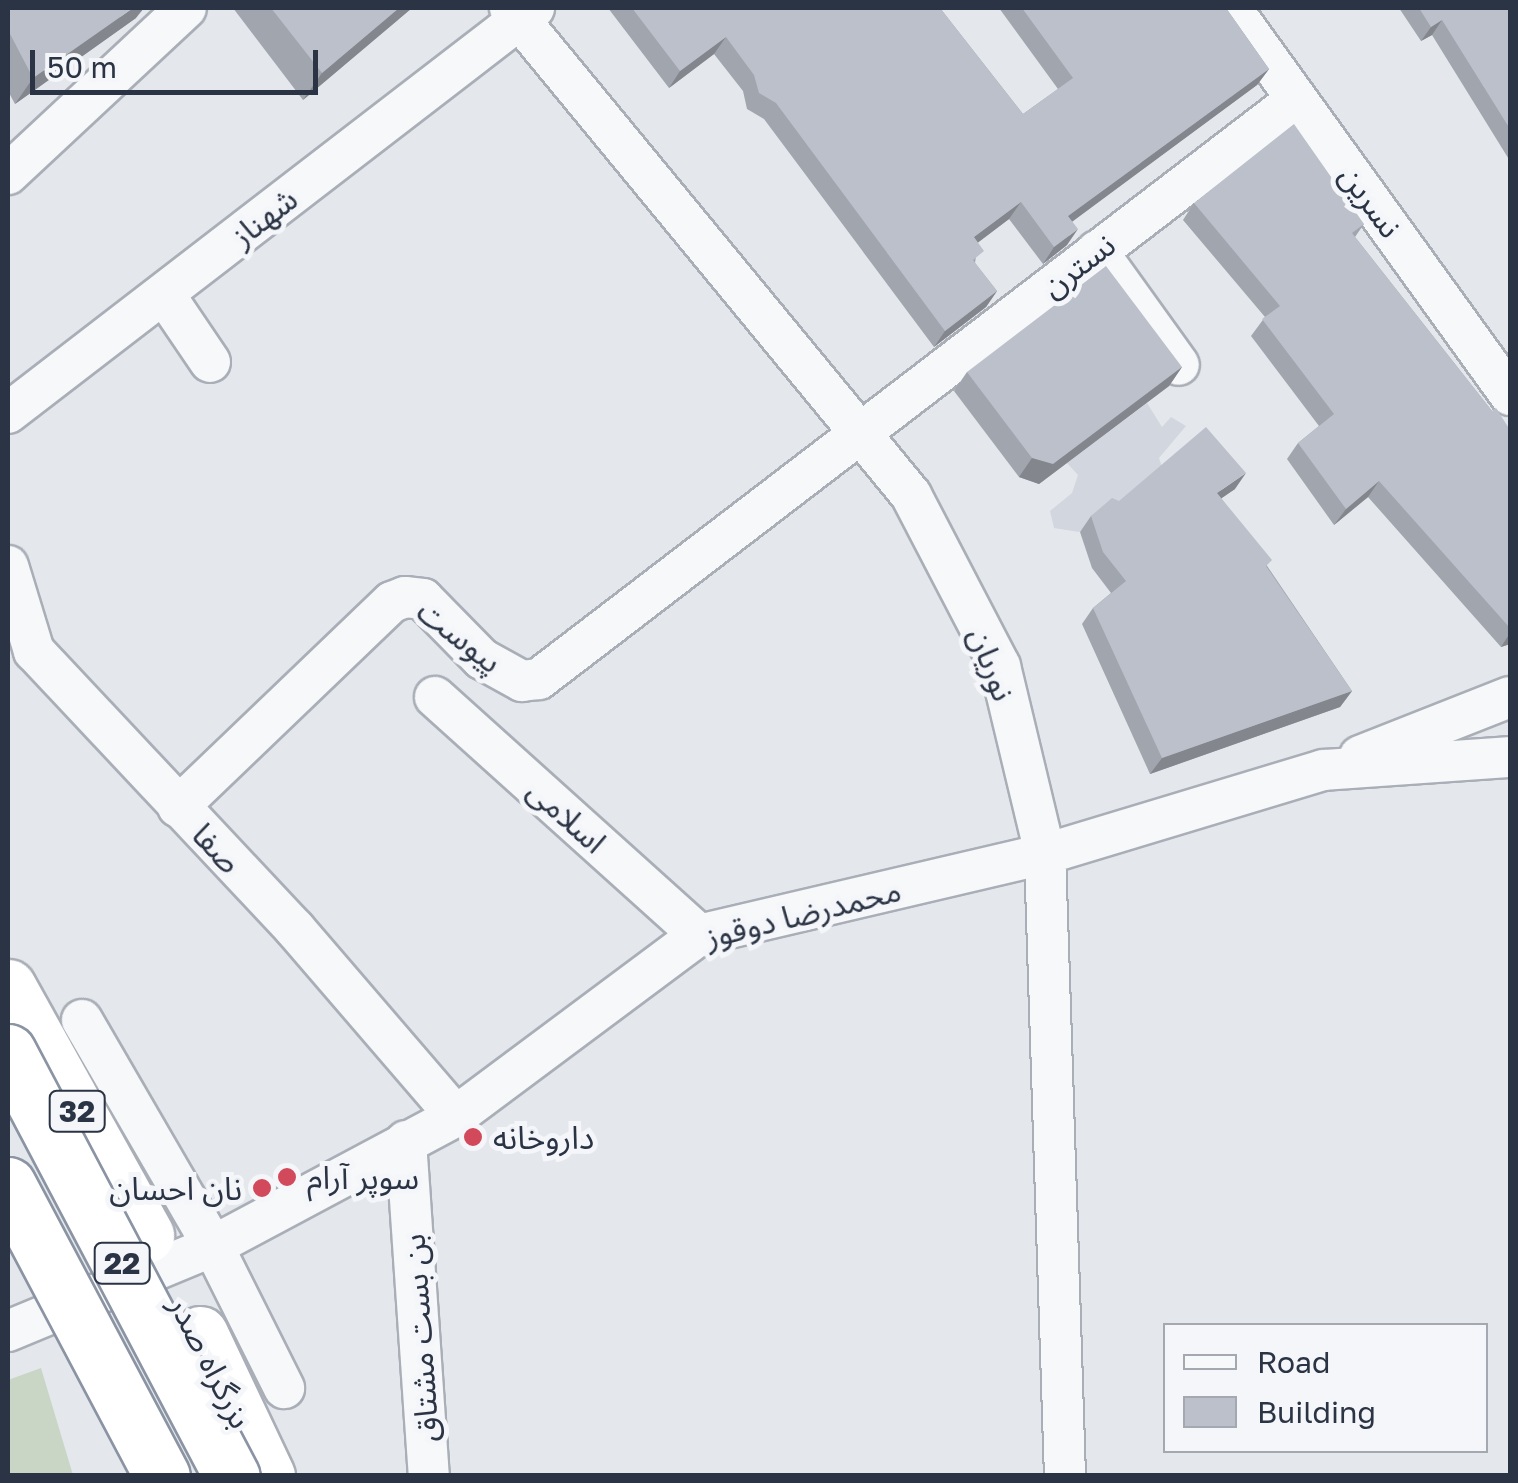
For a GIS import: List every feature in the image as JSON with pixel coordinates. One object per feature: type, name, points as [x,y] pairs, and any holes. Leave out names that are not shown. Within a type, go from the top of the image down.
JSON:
[{"type":"highway","name":"بزرگراه صدر","points":[[8,988],[200,1334],[267,1476]]},
{"type":"highway","name":"22","points":[[8,1052],[232,1476]]},
{"type":"highway","name":"22","points":[[8,1185],[162,1476]]},
{"type":"highway","points":[[8,1208],[150,1476]]},
{"type":"street","points":[[8,174],[186,8]]},
{"type":"street","name":"نسرین","points":[[1231,8],[1510,395]]},
{"type":"street","name":"شهناز","points":[[8,413],[521,11]]},
{"type":"street","name":"نوریان","points":[[521,11],[911,495],[1000,666],[1045,854],[1065,1476]]},
{"type":"street","name":"نسترن","points":[[859,432],[1297,99]]},
{"type":"street","points":[[1097,250],[1179,365]]},
{"type":"street","points":[[164,294],[210,362]]},
{"type":"street","name":"پیوست","points":[[178,808],[392,602],[423,599],[482,660],[530,683],[859,432]]},
{"type":"street","name":"صفا","points":[[8,566],[21,662],[178,808],[295,929],[456,1116]]},
{"type":"street","points":[[1324,770],[1510,697]]},
{"type":"street","name":"اسلامی","points":[[434,698],[699,935]]},
{"type":"street","name":"محمدرضا دوقوز","points":[[8,1331],[213,1246],[456,1116],[699,935],[1045,854],[1324,770],[1510,756]]},
{"type":"street","points":[[82,1020],[213,1246],[284,1388]]},
{"type":"street","name":"بن بست مشتاق","points":[[406,1140],[429,1476]]},
{"type":"shaded area","points":[[1147,403],[1162,427],[1171,417],[1186,426],[1159,458],[1163,470],[1079,532],[1054,528],[1050,511],[1072,493],[1078,475],[1067,463]]},
{"type":"green space","points":[[41,1368],[73,1475],[8,1475],[8,1380]]},
{"type":"building","points":[[8,8],[133,8],[33,78],[8,30]]},
{"type":"building","points":[[271,8],[399,8],[322,73]]},
{"type":"building","points":[[632,8],[940,8],[1023,114],[1073,78],[1022,8],[1226,8],[1269,69],[1068,216],[1078,229],[1054,247],[1021,202],[974,237],[984,251],[973,260],[997,291],[945,331],[776,103],[759,93],[754,75],[726,37],[680,71]]},
{"type":"building","points":[[1419,8],[1510,8],[1510,129],[1442,20],[1431,27]]},
{"type":"building","points":[[1294,124],[1364,224],[1352,233],[1510,430],[1510,628],[1379,481],[1346,509],[1298,443],[1334,414],[1262,319],[1280,306],[1194,203]]},
{"type":"building","points":[[1106,266],[1182,367],[1053,464],[1032,458],[967,372]]},
{"type":"building","points":[[1206,427],[1246,473],[1217,493],[1272,560],[1266,566],[1352,691],[1162,758],[1093,608],[1126,581],[1103,552],[1091,516],[1112,498],[1119,501]]},
{"type":"place","name":"داروخانه","points":[[473,1137]]},
{"type":"place","name":"سوپر آرام","points":[[287,1177]]},
{"type":"place","name":"نان احسان","points":[[262,1188]]}]
